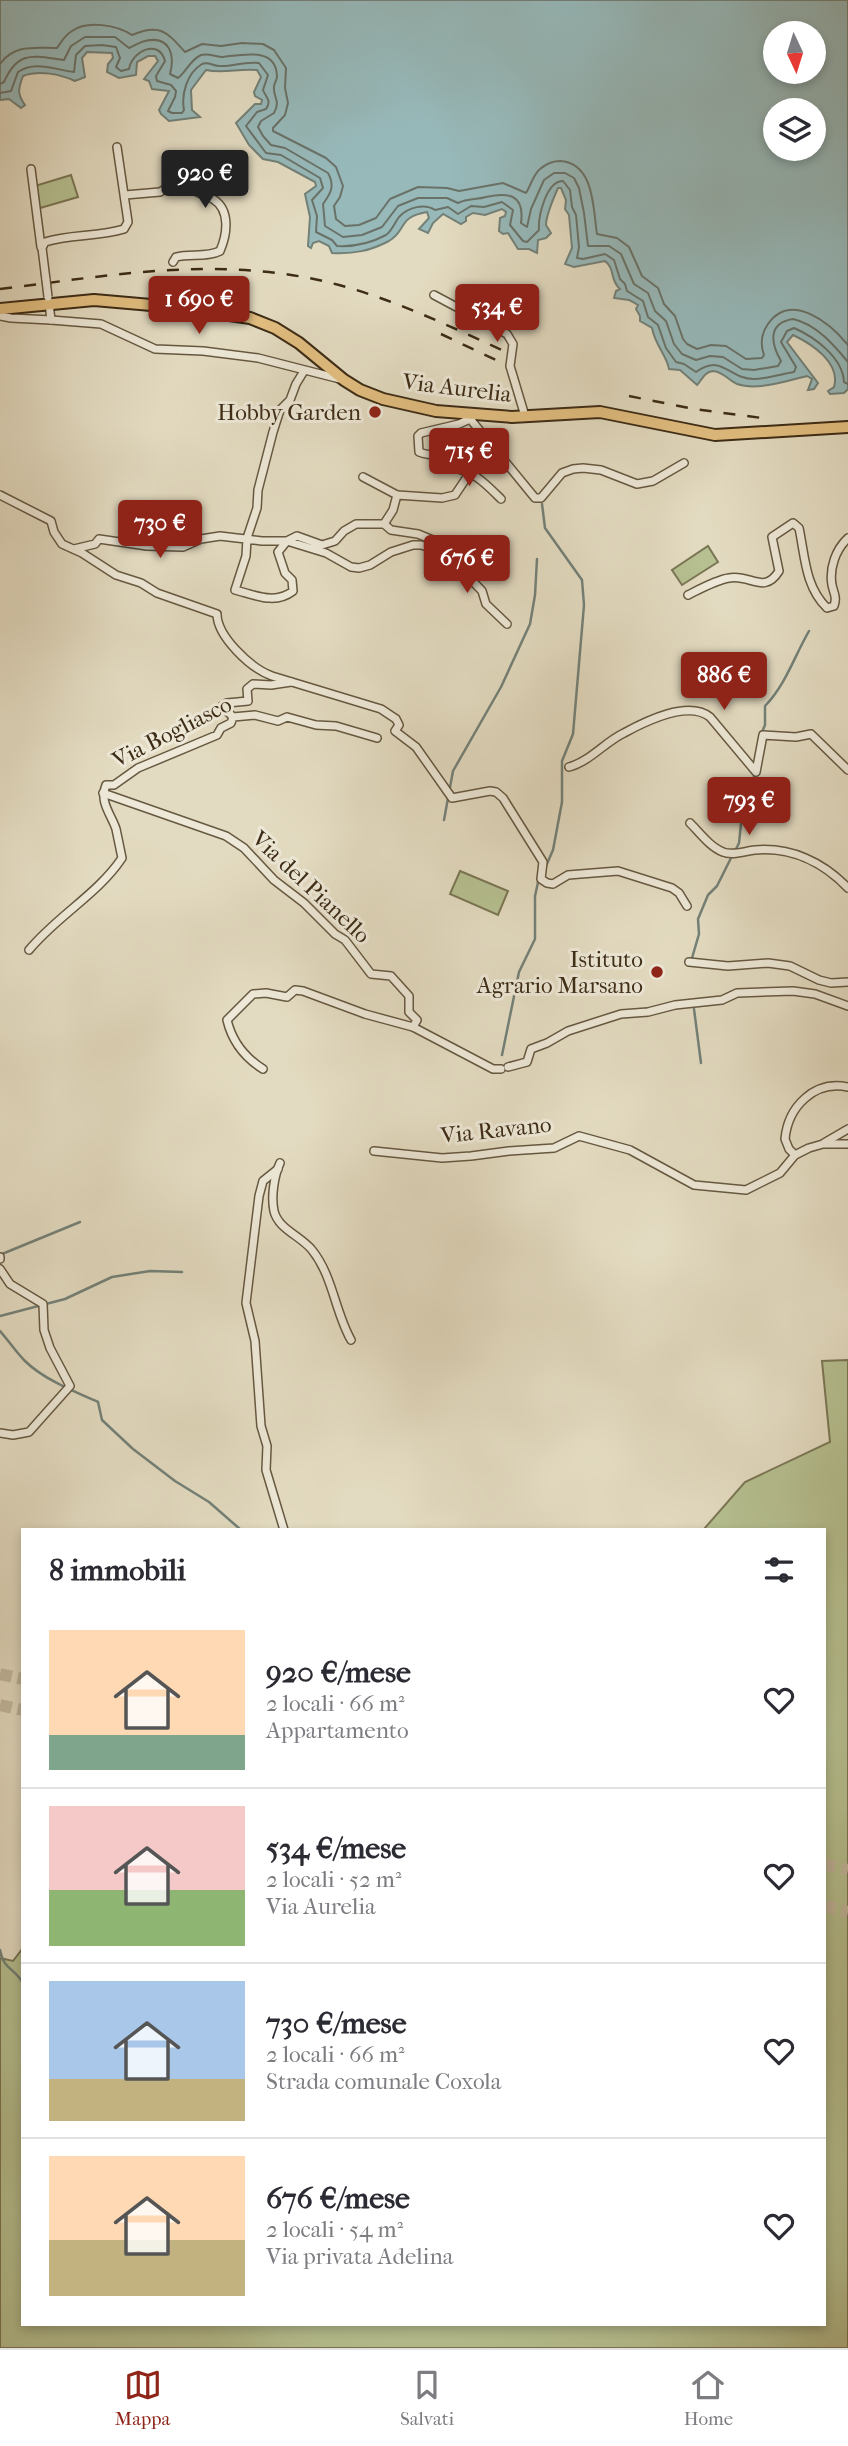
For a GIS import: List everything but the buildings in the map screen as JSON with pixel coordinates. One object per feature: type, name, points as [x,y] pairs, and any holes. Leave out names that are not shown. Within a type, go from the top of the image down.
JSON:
[{"type":"main road","name":"Via Aurelia","points":[[0,309],[49,300],[94,300],[174,307],[250,318],[299,342],[344,380],[383,399],[472,418],[600,412],[697,432],[735,435],[848,427]]},
{"type":"street","points":[[41,248],[45,242],[55,239],[112,233],[124,229],[128,222],[117,147]]},
{"type":"street","points":[[31,169],[51,320]]},
{"type":"street","points":[[125,195],[160,192],[178,181],[188,183],[194,191],[213,198],[220,206],[226,225],[220,251],[212,255],[183,255],[176,257],[173,262]]},
{"type":"street","points":[[434,295],[497,328],[511,339],[510,366],[526,416]]},
{"type":"street","points":[[0,316],[101,324],[155,349],[203,351],[258,358],[344,380]]},
{"type":"street","points":[[304,371],[290,400],[280,410],[258,490],[254,518],[247,538],[246,556],[235,590],[267,599],[285,597],[292,591],[292,580],[285,573],[278,552],[287,541],[297,536],[317,544],[328,544],[355,524],[384,524],[391,530],[418,534],[450,546],[461,569],[482,590],[486,604],[507,624]]},
{"type":"street","points":[[363,477],[397,495],[442,498],[455,495],[469,474],[466,461],[455,455],[425,455],[419,452],[418,436],[472,418],[535,498],[541,498],[562,472],[573,469],[601,470],[637,484],[653,481],[684,463]]},
{"type":"street","points":[[440,467],[454,467],[479,476],[501,499]]},
{"type":"street","points":[[0,495],[51,521],[62,544],[116,575],[217,614],[217,624],[237,652],[264,671],[381,709],[396,719],[399,725],[395,731],[416,747],[452,798],[496,792],[503,799],[543,862],[541,879],[547,883],[553,884],[568,875],[618,871],[672,888],[679,893],[687,906]]},
{"type":"street","points":[[384,524],[393,510],[397,495]]},
{"type":"street","points":[[688,595],[731,577],[764,584],[771,582],[779,571],[772,537],[793,523],[799,528],[811,584],[818,599],[827,608],[834,607],[836,597],[831,581],[834,564],[840,545],[848,538]]},
{"type":"street","points":[[74,549],[88,547],[99,539],[147,546],[183,547],[201,538],[220,536],[287,541],[327,553],[351,567],[359,568],[370,565],[391,552],[421,545],[437,550],[440,543]]},
{"type":"street","points":[[233,717],[222,706],[247,701],[247,689],[253,684],[292,682]]},
{"type":"street","points":[[569,767],[581,762],[623,733],[667,713],[687,711],[705,713],[710,717],[756,772],[763,735],[796,737],[811,734],[848,770]]},
{"type":"street","name":"Via Bogliasco","points":[[29,950],[110,875],[122,858],[115,826],[106,809],[103,793],[106,785],[114,785],[138,768],[218,735],[221,728],[230,723],[233,717],[254,715],[278,721],[287,717],[316,725],[336,726],[377,738]]},
{"type":"street","name":"Via del Pianello","points":[[103,793],[226,836],[244,848],[274,880],[345,940],[370,974],[391,976],[409,996],[409,1012],[417,1020],[413,1027]]},
{"type":"street","points":[[691,823],[714,847],[727,854],[755,850],[788,850],[839,878],[848,888]]},
{"type":"street","points":[[689,962],[728,966],[768,963],[790,966],[819,981],[848,982]]},
{"type":"street","points":[[262,1069],[241,1050],[230,1032],[227,1020],[253,994],[287,997],[295,990],[303,991],[365,1014],[413,1027],[500,1068],[527,1062],[531,1049],[568,1031],[621,1014],[722,1000],[737,993],[793,991],[815,994],[848,1006]]},
{"type":"street","points":[[846,1086],[811,1091],[797,1107],[785,1139],[795,1155],[823,1144],[848,1129]]},
{"type":"street","name":"Via Ravano","points":[[374,1151],[442,1157],[471,1156],[554,1148],[579,1136],[630,1150],[694,1185],[746,1190],[780,1173],[795,1155]]},
{"type":"street","points":[[823,1144],[848,1144]]},
{"type":"street","points":[[283,1528],[266,1470],[267,1446],[261,1426],[256,1341],[246,1303],[259,1196],[263,1181],[280,1167],[273,1198],[274,1214],[285,1228],[304,1241],[326,1271],[342,1324],[351,1340]]},
{"type":"street","points":[[0,1269],[2,1276],[10,1284],[43,1304],[44,1330],[50,1348],[70,1386],[29,1432],[13,1435],[0,1433]]},
{"type":"green space","points":[[71,175],[78,197],[37,209],[35,186]]},
{"type":"green space","points":[[495,285],[531,301],[522,320],[486,304]]},
{"type":"green space","points":[[708,546],[718,562],[682,585],[672,570]]},
{"type":"green space","points":[[460,871],[508,891],[498,915],[450,894]]},
{"type":"green space","points":[[848,1360],[848,2348],[0,2348],[0,1958],[13,1961],[21,1951],[21,2326],[826,2326],[826,1528],[705,1528],[745,1482],[830,1442],[822,1361]]},
{"type":"water","points":[[0,0],[848,0],[848,389],[844,393],[830,394],[828,391],[834,387],[835,378],[829,362],[816,349],[793,335],[787,342],[818,383],[814,389],[808,390],[812,379],[807,376],[772,384],[745,386],[713,371],[705,375],[697,385],[680,370],[669,369],[652,328],[640,321],[636,309],[638,305],[629,300],[614,298],[616,291],[620,289],[608,264],[605,261],[574,267],[565,264],[572,248],[569,215],[565,209],[566,200],[561,188],[558,188],[547,217],[546,225],[551,233],[538,240],[537,253],[529,249],[518,249],[508,233],[499,231],[500,218],[505,216],[506,212],[502,209],[485,215],[473,213],[461,224],[443,214],[433,223],[428,233],[419,229],[429,218],[427,212],[417,214],[407,221],[395,237],[362,251],[332,253],[329,246],[319,241],[313,243],[311,248],[308,246],[310,217],[305,194],[316,186],[315,182],[278,162],[263,159],[249,145],[236,123],[255,104],[261,104],[262,100],[255,96],[254,92],[261,77],[257,70],[206,70],[191,90],[192,110],[200,117],[169,121],[159,110],[169,91],[152,89],[149,81],[144,79],[158,61],[155,56],[148,56],[137,62],[136,75],[119,78],[107,72],[108,64],[113,58],[112,53],[87,52],[82,58],[85,77],[75,81],[63,76],[29,74],[23,76],[19,88],[25,105],[21,108],[9,99],[0,100]]},
{"type":"waterway","points":[[542,504],[545,528],[582,580],[584,605],[573,734],[562,761],[562,802],[553,850],[546,866]]},
{"type":"waterway","points":[[444,820],[453,771],[501,687],[530,624],[537,559]]},
{"type":"waterway","points":[[762,732],[765,725],[765,706],[784,679],[809,631]]},
{"type":"waterway","points":[[735,851],[739,843],[742,815],[755,773]]},
{"type":"waterway","points":[[692,958],[699,934],[698,919],[708,895],[717,886],[732,856]]},
{"type":"waterway","points":[[502,1055],[519,972],[535,939],[535,896],[539,878]]},
{"type":"waterway","points":[[694,1009],[701,1063]]},
{"type":"waterway","points":[[2,1254],[80,1222]]},
{"type":"waterway","points":[[0,1316],[65,1299],[112,1277],[150,1271],[182,1272]]},
{"type":"waterway","points":[[0,1331],[32,1368],[98,1402],[102,1420],[133,1449],[175,1481],[209,1502],[239,1528]]},
{"type":"waterway","points":[[0,1950],[4,1962],[21,1981]]},
{"type":"tunnel","points":[[0,1674],[21,1679]]},
{"type":"tunnel","points":[[0,1705],[21,1710]]},
{"type":"tunnel","points":[[826,1864],[848,1870]]},
{"type":"tunnel","points":[[826,1906],[848,1912]]},
{"type":"railway","points":[[0,289],[170,270],[211,269],[296,276],[381,298],[502,350]]},
{"type":"railway","points":[[441,334],[498,361]]},
{"type":"railway","points":[[629,396],[694,409],[762,418]]},
{"type":"place","name":"Hobby Garden","points":[[375,412]]},
{"type":"place","name":"Istituto Agrario Marsano","points":[[657,972]]}]
